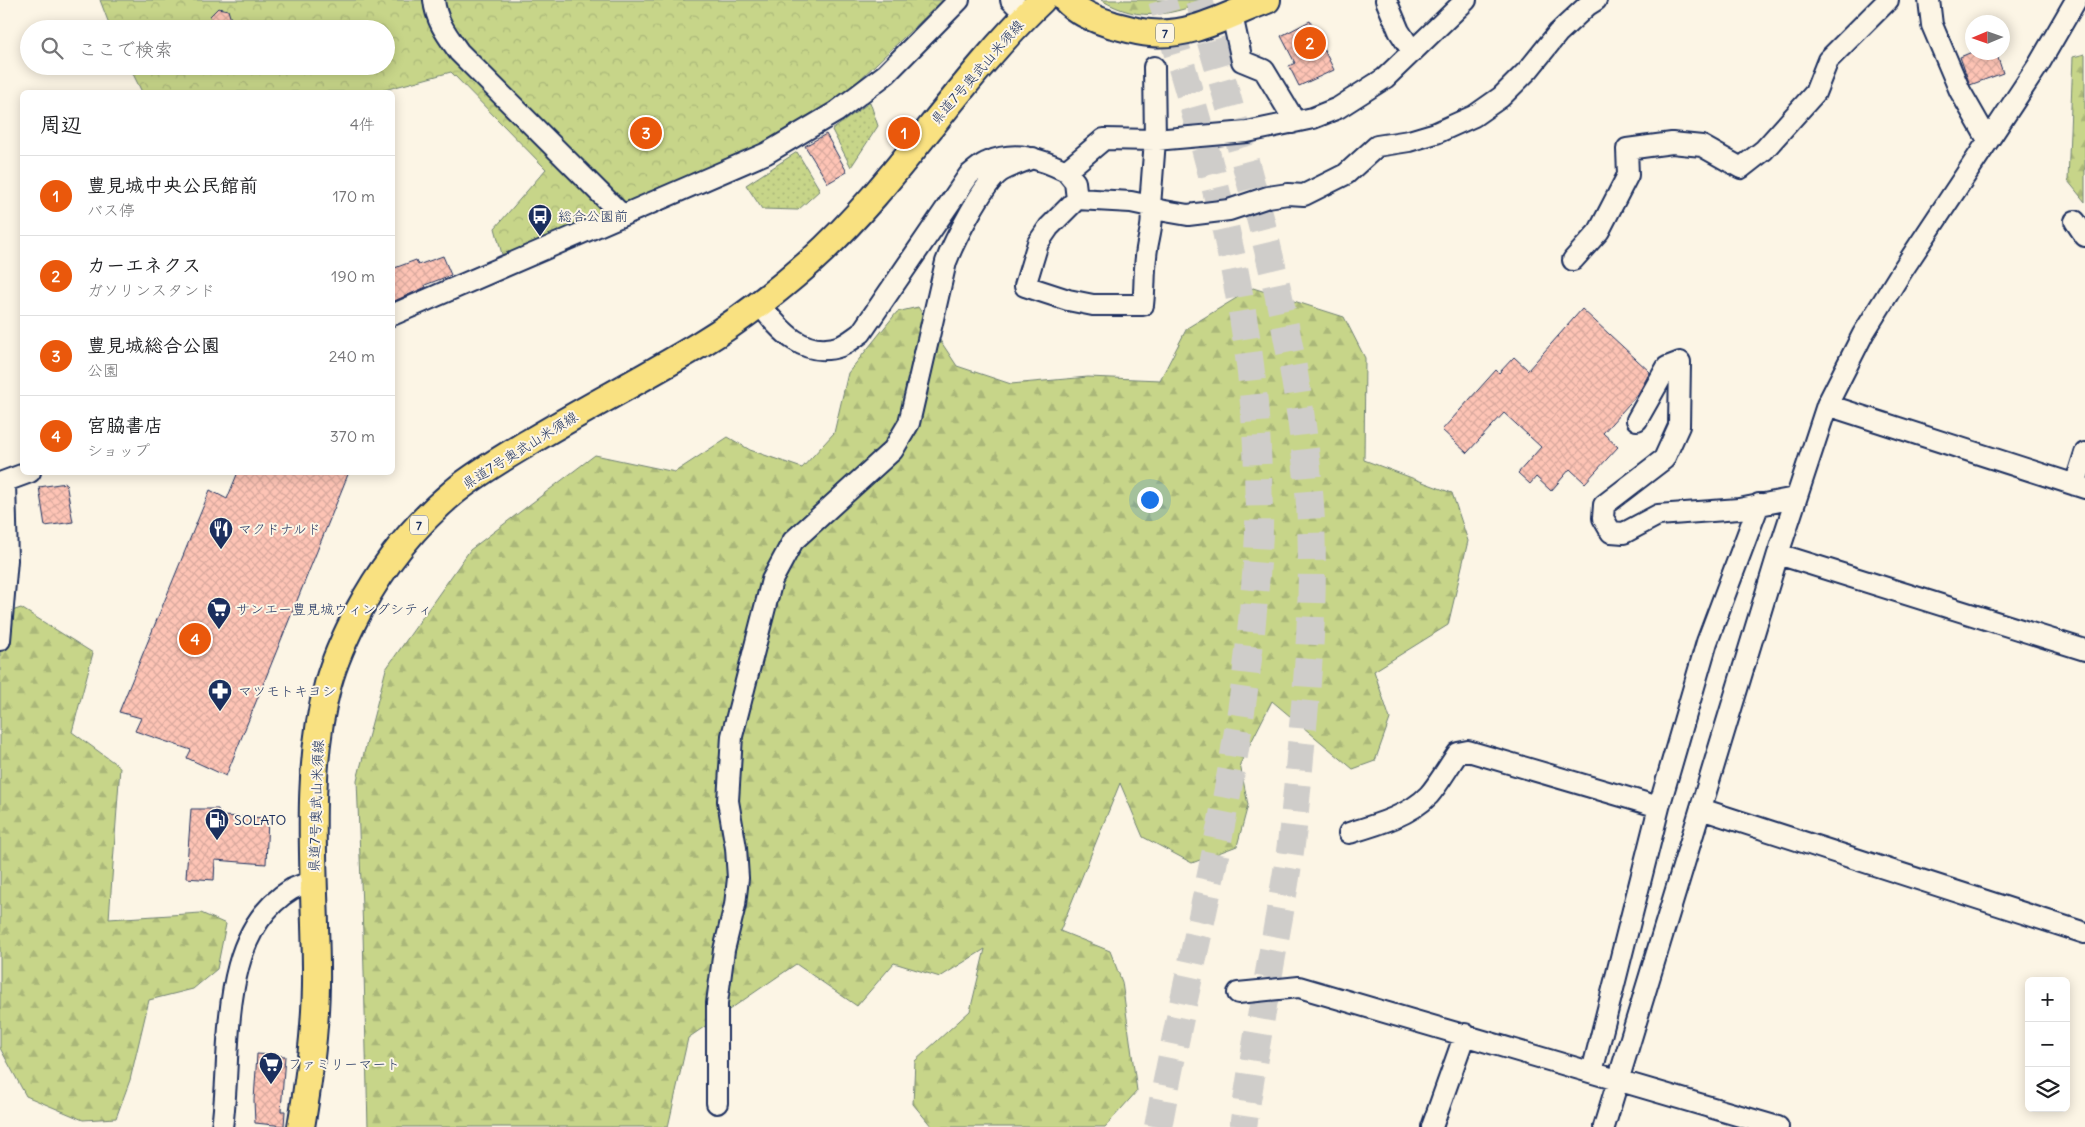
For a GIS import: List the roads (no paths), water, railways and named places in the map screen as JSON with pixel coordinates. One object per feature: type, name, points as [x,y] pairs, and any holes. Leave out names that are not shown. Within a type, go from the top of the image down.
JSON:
[{"type":"main road","name":"7","points":[[1066,0],[1088,16],[1151,34],[1191,29],[1232,15],[1267,0]]},
{"type":"main road","name":"県道7号奥武山米須線","points":[[301,1127],[309,1075],[315,1010],[316,971],[313,880],[316,758],[320,720],[328,682],[340,648],[370,589],[390,561],[430,513],[456,490],[482,471],[701,344],[760,305],[811,261],[868,205],[1026,5]]},
{"type":"street","points":[[434,0],[442,29],[459,52],[622,215]]},
{"type":"street","points":[[395,314],[767,152],[836,112],[886,74],[959,0]]},
{"type":"street","points":[[1386,0],[1399,31],[1412,51]]},
{"type":"street","points":[[1066,171],[1104,139],[1155,140],[1247,132],[1313,118],[1338,108],[1385,78],[1466,0]]},
{"type":"street","points":[[1154,67],[1155,140],[1150,206],[1153,217],[1146,257],[1146,288],[1143,304],[1093,305],[1068,300],[1026,286],[1038,243],[1049,227],[1077,199],[1131,202],[1150,206],[1159,210],[1188,215],[1229,210],[1275,196],[1304,195],[1346,174],[1377,146],[1409,141],[1436,133],[1474,116],[1501,97],[1529,69],[1558,33],[1596,0]]},
{"type":"street","points":[[1573,260],[1598,231],[1628,175],[1627,149],[1672,143],[1702,146],[1741,168],[1764,150],[1815,93],[1828,60],[1888,0]]},
{"type":"street","points":[[1929,0],[1932,24],[1960,91],[1988,140]]},
{"type":"street","points":[[1604,1127],[1795,498],[1827,405],[1863,334],[1902,270],[2039,64],[2076,0]]},
{"type":"street","points":[[1232,15],[1242,61],[1264,70],[1290,113],[1292,123]]},
{"type":"street","points":[[760,305],[779,328],[798,344],[818,350],[842,346],[861,333],[969,175],[987,162],[1017,155],[1042,160],[1066,171],[1075,182],[1077,199]]},
{"type":"street","points":[[717,1103],[717,1003],[724,950],[736,905],[738,878],[736,848],[728,802],[732,736],[772,580],[793,541],[893,450],[909,423],[946,262],[952,244],[988,185],[999,173],[1033,158]]},
{"type":"street","points":[[1638,420],[1667,367],[1680,362],[1679,426],[1664,459],[1604,506],[1603,518],[1611,532],[1624,533],[1658,515],[1738,509],[1795,498]]},
{"type":"street","points":[[1827,405],[2080,487],[2085,452]]},
{"type":"street","points":[[0,640],[7,560],[2,483],[22,475]]},
{"type":"street","points":[[1592,1072],[1659,808],[1707,642],[1759,504]]},
{"type":"street","points":[[1778,554],[2085,650]]},
{"type":"street","points":[[1349,833],[1385,822],[1409,810],[1428,795],[1458,753],[1468,751],[1659,808]]},
{"type":"street","points":[[1701,809],[2085,933]]},
{"type":"street","points":[[222,1127],[232,1004],[235,982],[244,950],[255,927],[282,897],[294,888],[313,880]]},
{"type":"street","points":[[1238,994],[1299,987],[1778,1127]]},
{"type":"street","points":[[1432,1127],[1464,1034]]},
{"type":"tunnel","points":[[1158,1127],[1225,806],[1236,741],[1253,611],[1259,525],[1254,398],[1238,288],[1220,205],[1162,0]]},
{"type":"tunnel","points":[[1199,0],[1254,193],[1285,323],[1306,455],[1311,522],[1310,634],[1294,815],[1288,866],[1243,1127]]},
{"type":"place","name":"カーエネクス","points":[[1310,43]]},
{"type":"place","name":"豊見城総合公園","points":[[646,133]]},
{"type":"place","name":"豊見城中央公民館前","points":[[904,133]]},
{"type":"place","name":"総合公園前","points":[[540,237]]},
{"type":"place","name":"マクドナルド","points":[[221,550]]},
{"type":"place","name":"サンエー豊見城ウィングシティ","points":[[219,630]]},
{"type":"place","name":"宮脇書店","points":[[195,639]]},
{"type":"place","name":"マツモトキヨシ","points":[[220,712]]},
{"type":"place","name":"SOLATO","points":[[217,841]]},
{"type":"place","name":"ファミリーマート","points":[[271,1085]]}]
